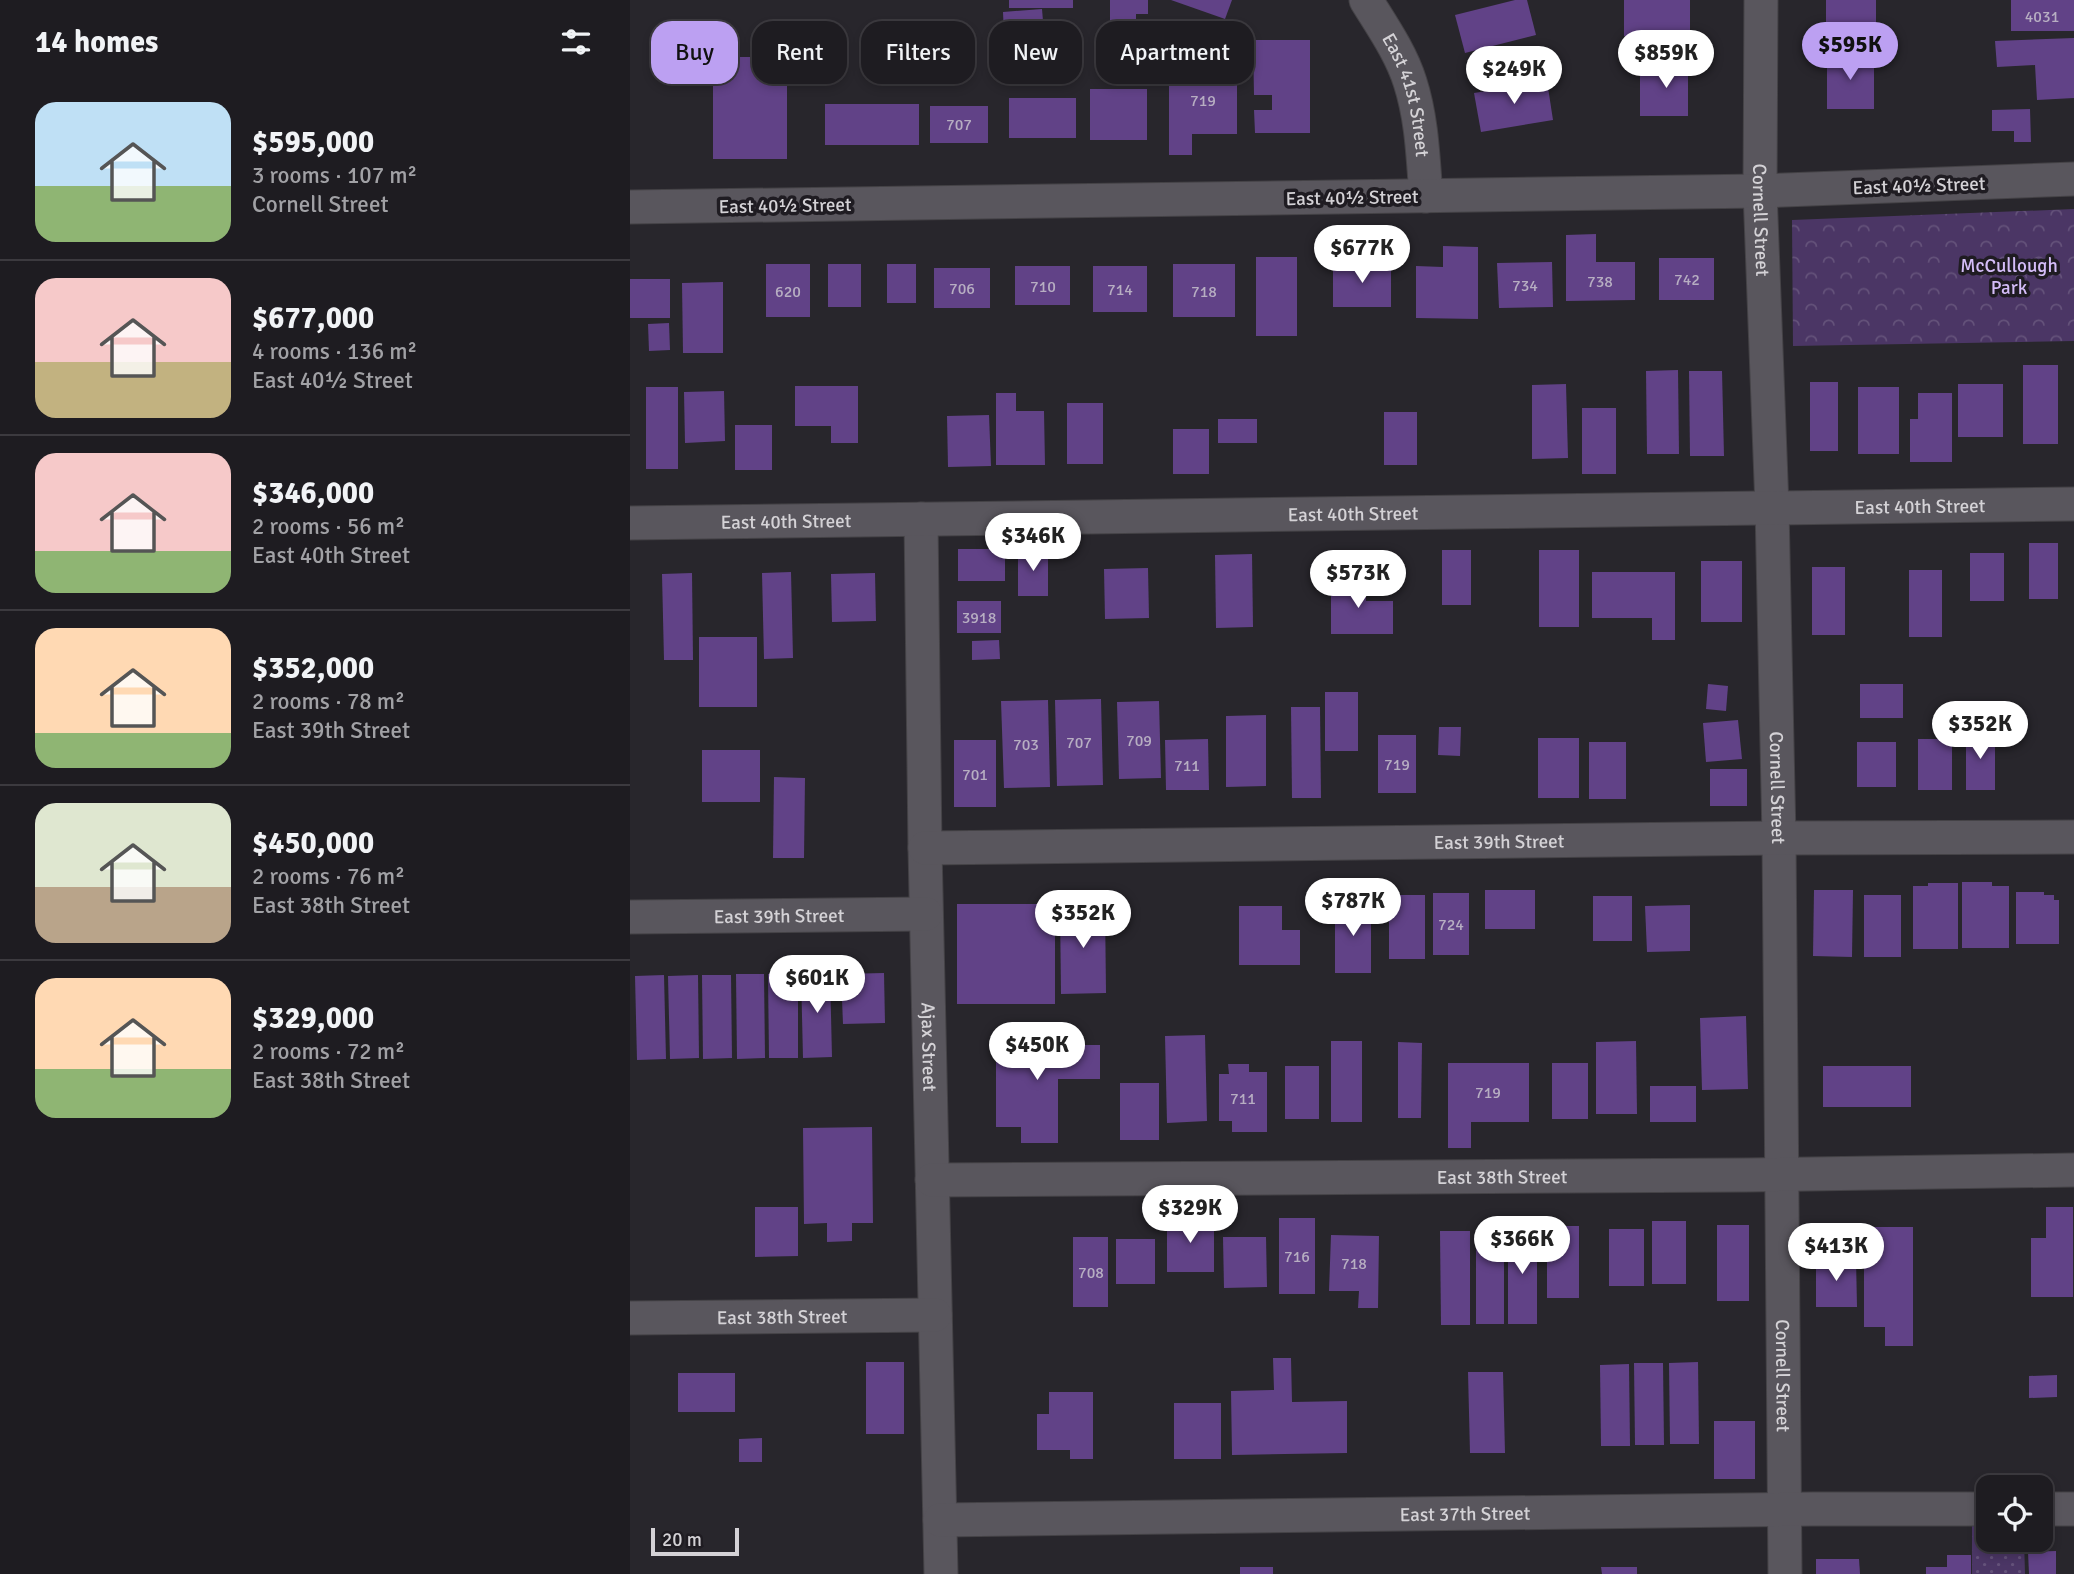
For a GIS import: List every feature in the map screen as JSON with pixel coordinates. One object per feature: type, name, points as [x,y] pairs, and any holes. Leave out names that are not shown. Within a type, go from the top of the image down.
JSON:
[{"type":"street","name":"East 41st Street","points":[[1366,0],[1409,80],[1421,126],[1426,196]]},
{"type":"street","name":"Cornell Street","points":[[1761,0],[1760,191],[1772,507],[1779,838],[1786,1574]]},
{"type":"street","name":"East 40½ Street","points":[[630,207],[1760,191],[2074,179]]},
{"type":"street","name":"East 40th Street","points":[[630,523],[2074,504]]},
{"type":"street","name":"Ajax Street","points":[[921,519],[926,914],[941,1574]]},
{"type":"street","name":"East 39th Street","points":[[925,848],[2074,837]]},
{"type":"street","name":"East 39th Street","points":[[630,917],[926,914]]},
{"type":"street","name":"East 38th Street","points":[[932,1180],[1783,1175],[2074,1170]]},
{"type":"street","name":"East 38th Street","points":[[630,1318],[935,1315]]},
{"type":"street","name":"East 37th Street","points":[[940,1520],[1976,1509]]},
{"type":"street","points":[[2053,1509],[2074,1509]]},
{"type":"green space","name":"McCullough Park","points":[[2074,209],[2074,341],[1793,346],[1792,220]]},
{"type":"green space","points":[[1972,1518],[1976,1518],[1976,1552],[2024,1552],[2025,1574],[1972,1574]]},
{"type":"building","points":[[1009,0],[1073,0],[1073,8],[1009,8]]},
{"type":"building","points":[[1110,0],[1148,0],[1148,14],[1136,14],[1136,21],[1110,21]]},
{"type":"building","points":[[1171,0],[1232,0],[1225,19]]},
{"type":"building","points":[[1515,0],[1527,0],[1536,35],[1465,53],[1455,15]]},
{"type":"building","points":[[1624,0],[1690,0],[1690,36],[1624,36]]},
{"type":"building","points":[[1826,0],[1876,0],[1876,32],[1826,32]]},
{"type":"building","points":[[2011,0],[2074,0],[2074,31],[2011,31]]},
{"type":"building","points":[[1042,9],[1043,21],[1003,21],[1003,12]]},
{"type":"building","points":[[2074,38],[2074,98],[2037,100],[2035,65],[1997,67],[1995,41]]},
{"type":"building","points":[[1254,40],[1310,40],[1310,133],[1255,133],[1254,110],[1272,110],[1272,95],[1254,95]]},
{"type":"building","points":[[1827,54],[1874,54],[1874,109],[1827,109]]},
{"type":"building","points":[[738,57],[752,57],[752,84],[787,84],[787,159],[713,159],[713,84],[738,84]]},
{"type":"building","points":[[1658,59],[1688,59],[1688,116],[1640,116],[1640,73],[1658,73]]},
{"type":"building","points":[[1547,81],[1553,120],[1481,132],[1474,93]]},
{"type":"building","points":[[1169,84],[1237,84],[1237,134],[1192,134],[1192,155],[1169,155]]},
{"type":"building","points":[[1090,89],[1147,89],[1147,140],[1090,140]]},
{"type":"building","points":[[1009,98],[1076,98],[1076,138],[1009,138]]},
{"type":"building","points":[[825,104],[919,104],[919,145],[825,145]]},
{"type":"building","points":[[930,106],[988,106],[988,143],[930,143]]},
{"type":"building","points":[[2030,109],[2031,142],[2014,142],[2014,131],[1992,131],[1992,110]]},
{"type":"building","points":[[1596,234],[1596,262],[1635,262],[1635,300],[1566,301],[1566,235]]},
{"type":"building","points":[[1443,246],[1478,247],[1478,319],[1416,318],[1416,266],[1443,267]]},
{"type":"building","points":[[1256,257],[1297,257],[1297,336],[1256,336]]},
{"type":"building","points":[[1659,258],[1714,258],[1714,300],[1659,300]]},
{"type":"building","points":[[1552,262],[1553,307],[1499,308],[1497,263]]},
{"type":"building","points":[[766,264],[810,264],[810,317],[766,317]]},
{"type":"building","points":[[828,264],[861,264],[861,307],[828,307]]},
{"type":"building","points":[[887,264],[916,264],[916,303],[887,303]]},
{"type":"building","points":[[1173,264],[1235,264],[1235,317],[1173,317]]},
{"type":"building","points":[[1333,264],[1391,264],[1391,307],[1333,307]]},
{"type":"building","points":[[1015,266],[1070,266],[1070,305],[1015,305]]},
{"type":"building","points":[[1093,266],[1147,266],[1147,312],[1093,312]]},
{"type":"building","points":[[934,268],[990,268],[990,308],[934,308]]},
{"type":"building","points":[[630,279],[670,279],[670,318],[630,318]]},
{"type":"building","points":[[723,282],[723,353],[683,353],[682,283]]},
{"type":"building","points":[[669,323],[670,350],[649,351],[648,324]]},
{"type":"building","points":[[2023,365],[2058,365],[2058,444],[2023,444]]},
{"type":"building","points":[[1678,370],[1679,454],[1647,454],[1646,371]]},
{"type":"building","points":[[1689,371],[1722,371],[1724,456],[1690,456]]},
{"type":"building","points":[[1810,382],[1838,382],[1838,451],[1810,451]]},
{"type":"building","points":[[1566,384],[1568,458],[1532,459],[1532,385]]},
{"type":"building","points":[[1958,384],[2003,384],[2003,437],[1958,437]]},
{"type":"building","points":[[795,386],[858,386],[858,443],[831,443],[831,426],[795,426]]},
{"type":"building","points":[[646,387],[678,387],[678,469],[646,469]]},
{"type":"building","points":[[1858,387],[1899,387],[1899,454],[1858,454]]},
{"type":"building","points":[[724,391],[725,441],[685,443],[684,392]]},
{"type":"building","points":[[996,393],[1016,393],[1016,411],[1044,411],[1045,465],[996,465]]},
{"type":"building","points":[[1918,393],[1952,393],[1952,462],[1910,462],[1910,419],[1918,419]]},
{"type":"building","points":[[1067,403],[1103,403],[1103,464],[1067,464]]},
{"type":"building","points":[[1582,408],[1616,408],[1616,474],[1582,474]]},
{"type":"building","points":[[1384,412],[1417,412],[1417,465],[1384,465]]},
{"type":"building","points":[[989,415],[991,466],[948,467],[947,416]]},
{"type":"building","points":[[1218,419],[1257,419],[1257,443],[1218,443]]},
{"type":"building","points":[[735,425],[772,425],[772,470],[735,470]]},
{"type":"building","points":[[1173,429],[1209,429],[1209,474],[1173,474]]},
{"type":"building","points":[[2029,543],[2058,543],[2058,599],[2029,599]]},
{"type":"building","points":[[958,549],[1005,549],[1005,581],[958,581]]},
{"type":"building","points":[[1018,550],[1048,550],[1048,596],[1018,596]]},
{"type":"building","points":[[1442,550],[1471,550],[1471,605],[1442,605]]},
{"type":"building","points":[[1539,550],[1579,550],[1579,627],[1539,627]]},
{"type":"building","points":[[1970,553],[2004,553],[2004,601],[1970,601]]},
{"type":"building","points":[[1252,554],[1253,627],[1216,628],[1215,555]]},
{"type":"building","points":[[1701,561],[1742,561],[1742,622],[1701,622]]},
{"type":"building","points":[[1812,567],[1845,567],[1845,635],[1812,635]]},
{"type":"building","points":[[1148,568],[1149,618],[1105,619],[1104,569]]},
{"type":"building","points":[[1909,570],[1942,570],[1942,637],[1909,637]]},
{"type":"building","points":[[791,572],[793,658],[764,659],[762,573]]},
{"type":"building","points":[[1592,572],[1675,572],[1675,640],[1652,640],[1652,618],[1592,618]]},
{"type":"building","points":[[692,573],[693,660],[664,660],[662,574]]},
{"type":"building","points":[[875,573],[876,621],[832,622],[831,574]]},
{"type":"building","points":[[1331,580],[1366,580],[1366,601],[1393,601],[1393,634],[1331,634]]},
{"type":"building","points":[[957,601],[1001,601],[1001,633],[957,633]]},
{"type":"building","points":[[699,637],[757,637],[757,707],[699,707]]},
{"type":"building","points":[[999,640],[1000,659],[972,660],[972,641]]},
{"type":"building","points":[[1708,684],[1728,686],[1726,711],[1706,709]]},
{"type":"building","points":[[1860,684],[1903,684],[1903,718],[1860,718]]},
{"type":"building","points":[[1325,692],[1358,692],[1358,751],[1325,751]]},
{"type":"building","points":[[1101,699],[1103,785],[1057,786],[1055,700]]},
{"type":"building","points":[[1048,700],[1050,787],[1004,788],[1001,701]]},
{"type":"building","points":[[1159,701],[1161,778],[1119,779],[1117,702]]},
{"type":"building","points":[[1291,707],[1320,707],[1321,798],[1292,798]]},
{"type":"building","points":[[1266,715],[1266,786],[1226,787],[1226,716]]},
{"type":"building","points":[[1738,720],[1742,759],[1706,762],[1703,723]]},
{"type":"building","points":[[1439,727],[1461,727],[1460,756],[1438,755]]},
{"type":"building","points":[[1966,732],[1995,732],[1995,790],[1966,790]]},
{"type":"building","points":[[1378,735],[1416,735],[1416,793],[1378,793]]},
{"type":"building","points":[[1538,738],[1579,738],[1579,798],[1538,798]]},
{"type":"building","points":[[1208,739],[1209,790],[1166,790],[1165,740]]},
{"type":"building","points":[[1918,739],[1952,739],[1952,790],[1918,790]]},
{"type":"building","points":[[954,740],[996,740],[996,807],[954,807]]},
{"type":"building","points":[[1589,742],[1626,742],[1626,799],[1589,799]]},
{"type":"building","points":[[1857,742],[1896,742],[1896,787],[1857,787]]},
{"type":"building","points":[[702,750],[760,750],[760,802],[702,802]]},
{"type":"building","points":[[1710,769],[1747,769],[1747,806],[1710,806]]},
{"type":"building","points":[[774,777],[805,778],[804,858],[773,858]]},
{"type":"building","points":[[1962,882],[1992,882],[1992,886],[2009,886],[2009,948],[1962,948]]},
{"type":"building","points":[[1928,883],[1958,883],[1958,949],[1913,949],[1913,886],[1928,886]]},
{"type":"building","points":[[1485,890],[1535,890],[1535,929],[1485,929]]},
{"type":"building","points":[[1814,890],[1853,890],[1852,957],[1813,956]]},
{"type":"building","points":[[2016,892],[2044,892],[2044,895],[2054,895],[2054,900],[2059,900],[2059,944],[2016,944]]},
{"type":"building","points":[[1433,893],[1469,893],[1469,955],[1433,955]]},
{"type":"building","points":[[1389,895],[1425,895],[1425,959],[1389,959]]},
{"type":"building","points":[[1864,895],[1901,895],[1901,957],[1864,957]]},
{"type":"building","points":[[1593,896],[1632,896],[1632,941],[1593,941]]},
{"type":"building","points":[[1335,903],[1371,903],[1371,973],[1335,973]]},
{"type":"building","points":[[957,904],[1055,904],[1055,1004],[957,1004]]},
{"type":"building","points":[[1690,905],[1690,951],[1647,952],[1645,906]]},
{"type":"building","points":[[1060,906],[1105,906],[1106,993],[1061,994]]},
{"type":"building","points":[[1239,906],[1282,906],[1282,930],[1300,930],[1300,965],[1239,965]]},
{"type":"building","points":[[830,973],[832,1057],[803,1058],[801,974]]},
{"type":"building","points":[[884,973],[885,1023],[843,1024],[841,974]]},
{"type":"building","points":[[736,974],[764,974],[765,1058],[737,1059]]},
{"type":"building","points":[[768,974],[798,974],[798,1058],[769,1058]]},
{"type":"building","points":[[664,975],[666,1059],[637,1060],[635,976]]},
{"type":"building","points":[[698,975],[699,1058],[670,1059],[668,976]]},
{"type":"building","points":[[702,975],[731,975],[732,1058],[703,1059]]},
{"type":"building","points":[[1746,1016],[1748,1089],[1702,1090],[1700,1018]]},
{"type":"building","points":[[996,1029],[1030,1029],[1030,1045],[1100,1045],[1100,1079],[1058,1079],[1058,1143],[1021,1143],[1021,1127],[996,1127]]},
{"type":"building","points":[[1205,1035],[1207,1121],[1167,1123],[1165,1036]]},
{"type":"building","points":[[1331,1041],[1362,1041],[1362,1122],[1331,1122]]},
{"type":"building","points":[[1636,1041],[1637,1114],[1596,1114],[1596,1042]]},
{"type":"building","points":[[1398,1042],[1422,1043],[1421,1118],[1398,1118]]},
{"type":"building","points":[[1448,1063],[1529,1063],[1529,1122],[1471,1122],[1471,1148],[1448,1148]]},
{"type":"building","points":[[1552,1063],[1588,1063],[1588,1119],[1552,1119]]},
{"type":"building","points":[[1228,1064],[1249,1064],[1249,1072],[1267,1072],[1267,1132],[1232,1132],[1232,1121],[1219,1121],[1219,1074],[1229,1074]]},
{"type":"building","points":[[1285,1066],[1319,1066],[1319,1119],[1285,1119]]},
{"type":"building","points":[[1823,1066],[1911,1066],[1911,1107],[1823,1107]]},
{"type":"building","points":[[1120,1083],[1159,1083],[1159,1140],[1120,1140]]},
{"type":"building","points":[[1650,1086],[1696,1086],[1696,1122],[1650,1122]]},
{"type":"building","points":[[872,1127],[873,1223],[852,1223],[852,1241],[827,1242],[827,1223],[804,1224],[803,1128]]},
{"type":"building","points":[[755,1207],[798,1207],[798,1256],[755,1257]]},
{"type":"building","points":[[2046,1207],[2073,1207],[2073,1297],[2031,1297],[2031,1238],[2046,1238]]},
{"type":"building","points":[[1167,1218],[1214,1218],[1214,1272],[1167,1272]]},
{"type":"building","points":[[1279,1218],[1315,1218],[1315,1294],[1279,1294]]},
{"type":"building","points":[[1652,1221],[1686,1221],[1686,1284],[1652,1284]]},
{"type":"building","points":[[1717,1225],[1749,1225],[1749,1301],[1717,1301]]},
{"type":"building","points":[[1547,1226],[1579,1226],[1579,1298],[1547,1298]]},
{"type":"building","points":[[1864,1227],[1913,1227],[1913,1346],[1885,1346],[1885,1327],[1864,1327]]},
{"type":"building","points":[[1508,1229],[1537,1229],[1537,1324],[1508,1324]]},
{"type":"building","points":[[1609,1229],[1644,1229],[1644,1286],[1609,1286]]},
{"type":"building","points":[[1476,1230],[1504,1230],[1504,1324],[1476,1324]]},
{"type":"building","points":[[1440,1231],[1470,1231],[1470,1325],[1441,1325]]},
{"type":"building","points":[[1331,1235],[1379,1236],[1378,1308],[1358,1308],[1359,1291],[1329,1291]]},
{"type":"building","points":[[1073,1237],[1108,1237],[1108,1307],[1073,1307]]},
{"type":"building","points":[[1223,1237],[1266,1237],[1267,1287],[1224,1288]]},
{"type":"building","points":[[1116,1239],[1155,1239],[1155,1284],[1116,1284]]},
{"type":"building","points":[[1816,1258],[1856,1258],[1857,1307],[1816,1307]]},
{"type":"building","points":[[1273,1358],[1291,1358],[1292,1402],[1347,1401],[1347,1453],[1232,1455],[1231,1391],[1274,1390]]},
{"type":"building","points":[[866,1362],[904,1362],[904,1434],[866,1434]]},
{"type":"building","points":[[1698,1362],[1699,1444],[1670,1444],[1669,1363]]},
{"type":"building","points":[[1634,1363],[1663,1363],[1664,1445],[1635,1445]]},
{"type":"building","points":[[1629,1364],[1630,1446],[1601,1446],[1600,1365]]},
{"type":"building","points":[[1468,1372],[1503,1372],[1505,1453],[1470,1453]]},
{"type":"building","points":[[678,1373],[735,1373],[735,1412],[678,1412]]},
{"type":"building","points":[[2057,1375],[2057,1397],[2029,1398],[2029,1376]]},
{"type":"building","points":[[1049,1392],[1093,1392],[1093,1459],[1070,1459],[1070,1450],[1037,1450],[1037,1414],[1049,1414]]},
{"type":"building","points":[[1174,1403],[1221,1403],[1221,1459],[1174,1459]]},
{"type":"building","points":[[1714,1421],[1755,1421],[1755,1479],[1714,1479]]},
{"type":"building","points":[[762,1438],[762,1462],[739,1462],[739,1439]]},
{"type":"building","points":[[2056,1551],[2056,1574],[2029,1574],[2028,1552]]},
{"type":"building","points":[[1947,1555],[1971,1555],[1971,1574],[1926,1574],[1926,1567],[1947,1567]]},
{"type":"building","points":[[1816,1559],[1859,1559],[1860,1574],[1816,1574]]},
{"type":"building","points":[[1240,1567],[1273,1567],[1273,1574],[1240,1574]]},
{"type":"building","points":[[1601,1567],[1637,1567],[1637,1574],[1602,1574]]}]
